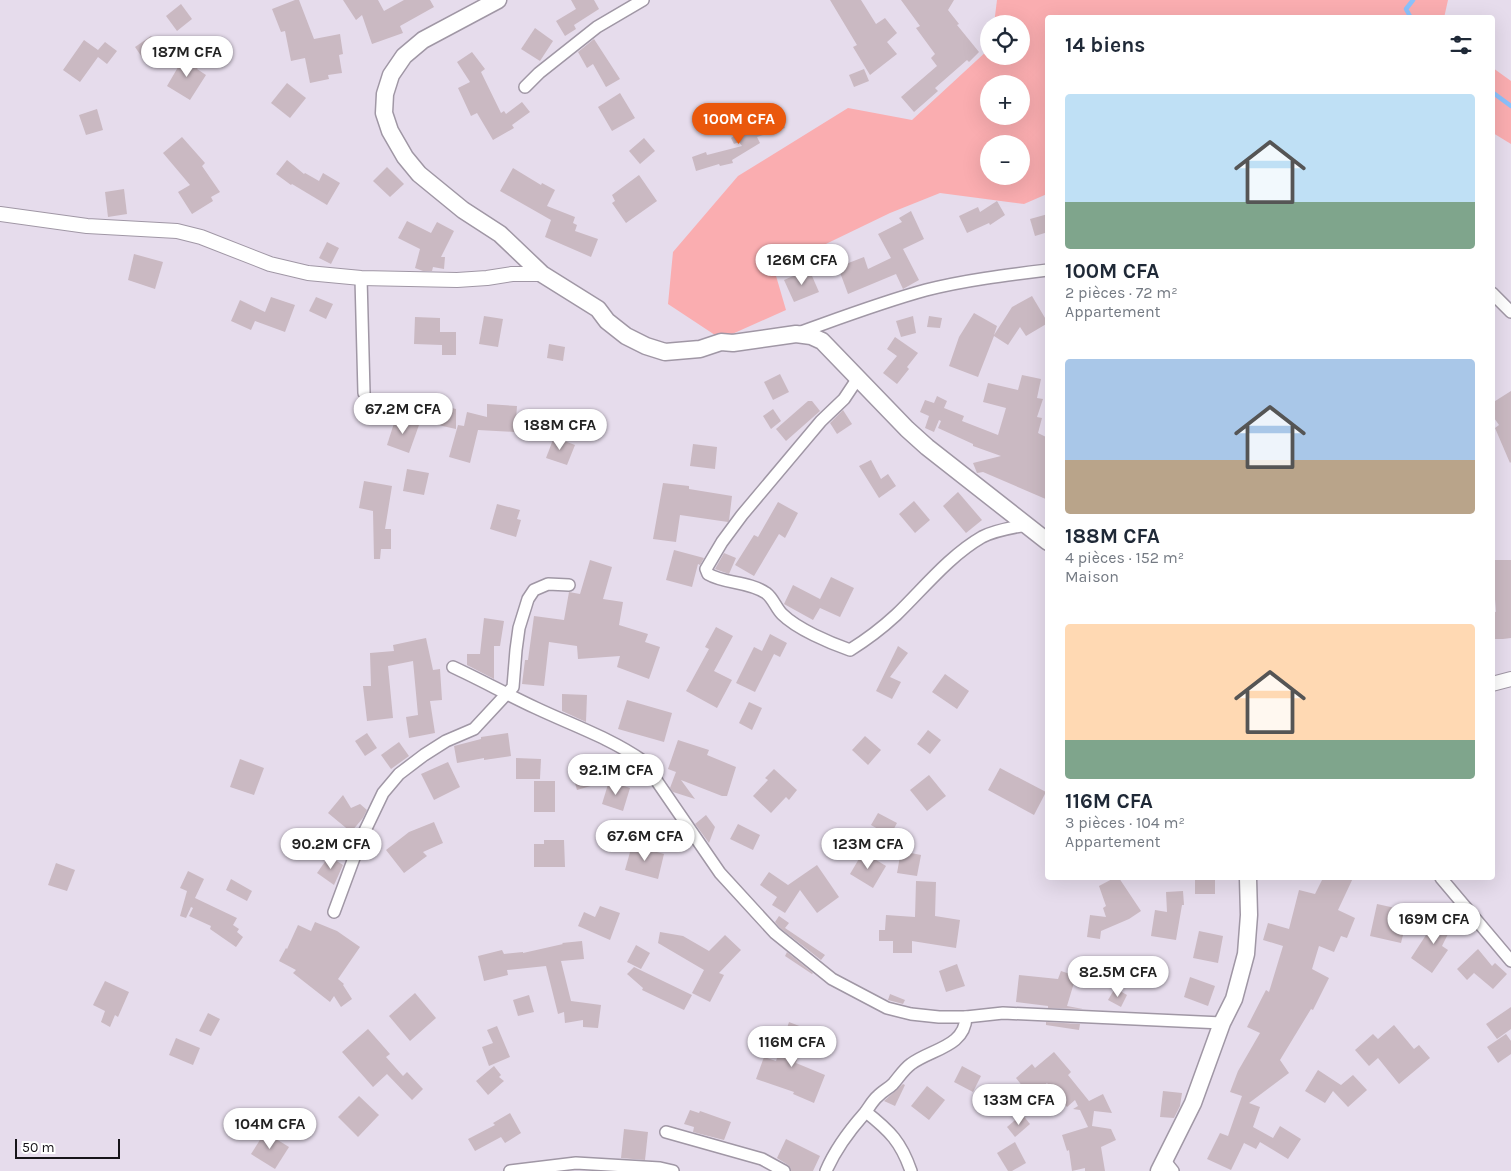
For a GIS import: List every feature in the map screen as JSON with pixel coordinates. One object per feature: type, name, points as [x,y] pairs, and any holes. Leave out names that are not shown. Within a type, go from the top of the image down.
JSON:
[{"type":"main road","points":[[498,0],[423,40],[404,56],[391,75],[385,94],[384,113],[390,130],[405,157],[419,174],[463,210],[500,234],[542,274],[598,309],[607,321],[626,336],[646,346],[665,352],[700,349],[721,342],[733,343],[796,334],[811,336],[822,341],[907,429],[927,447],[1045,540]]},
{"type":"main road","points":[[1166,1168],[1222,1023],[1234,999],[1246,954],[1251,880]]},
{"type":"street","points":[[525,87],[539,73],[598,27],[643,0]]},
{"type":"street","points":[[0,214],[87,226],[177,231],[201,237],[270,264],[308,272],[362,278],[457,280],[512,274],[542,274]]},
{"type":"street","points":[[796,334],[926,290],[952,284],[1045,270]]},
{"type":"street","points":[[362,278],[364,393]]},
{"type":"street","points":[[1495,295],[1511,312]]},
{"type":"street","points":[[858,378],[844,400],[821,421],[742,515],[706,569],[708,574],[752,586],[766,593],[783,615],[826,642],[850,650],[895,616],[958,554],[995,531],[1026,525]]},
{"type":"street","points":[[334,912],[360,839],[383,793],[399,774],[424,755],[446,741],[474,729],[513,687],[519,628],[528,598],[534,590],[548,584],[569,585]]},
{"type":"street","points":[[453,667],[600,736],[642,761],[720,873],[775,933],[832,979],[887,1008],[911,1014],[939,1017],[966,1017],[1003,1013],[1222,1023]]},
{"type":"street","points":[[1495,683],[1511,678]]},
{"type":"street","points":[[1443,880],[1511,961]]},
{"type":"street","points":[[826,1171],[830,1161],[853,1126],[878,1095],[891,1086],[910,1064],[924,1056],[939,1051],[952,1042],[966,1026],[966,1017]]},
{"type":"street","points":[[866,1112],[887,1129],[904,1151],[911,1171]]},
{"type":"street","points":[[666,1132],[762,1159],[784,1171]]},
{"type":"street","points":[[510,1171],[576,1163],[660,1168],[673,1171]]},
{"type":"shaded area","points":[[997,0],[1448,0],[1445,15],[1045,15],[1045,195],[1024,204],[940,193],[890,213],[774,269],[786,310],[721,339],[668,304],[673,252],[738,176],[848,108],[912,120],[980,57],[980,65],[1030,65],[1030,15],[995,15]]},
{"type":"shaded area","points":[[1495,69],[1511,81],[1511,144],[1495,134]]},
{"type":"building","points":[[299,0],[314,39],[340,34],[343,54],[339,55],[342,73],[328,75],[329,79],[310,83],[305,58],[291,61],[285,31],[281,32],[272,9]]},
{"type":"building","points":[[343,0],[378,0],[384,11],[404,0],[430,0],[434,7],[400,26],[403,33],[372,44],[362,15],[356,20]]},
{"type":"building","points":[[571,0],[594,0],[599,9],[574,25],[576,29],[565,36],[556,21],[576,9]]},
{"type":"building","points":[[830,0],[861,0],[876,24],[885,18],[897,33],[887,42],[897,54],[870,75],[853,47],[857,45]]},
{"type":"building","points":[[901,0],[954,0],[948,10],[959,24],[957,25],[979,52],[935,88],[938,91],[914,112],[901,97],[937,66],[931,58],[935,54],[916,28],[920,26]]},
{"type":"building","points":[[181,4],[192,19],[177,31],[166,16]]},
{"type":"building","points":[[535,28],[553,41],[540,61],[521,49]]},
{"type":"building","points":[[151,36],[162,51],[146,63],[135,47]]},
{"type":"building","points":[[594,39],[620,79],[606,87],[593,64],[587,68],[578,52]]},
{"type":"building","points":[[84,40],[98,50],[105,42],[117,51],[107,64],[98,57],[80,82],[63,70]]},
{"type":"building","points":[[472,52],[485,69],[481,72],[501,113],[504,111],[506,114],[522,102],[530,112],[512,125],[514,128],[493,140],[477,113],[471,116],[458,88],[470,82],[457,62]]},
{"type":"building","points":[[192,56],[202,62],[197,69],[206,75],[190,100],[167,86],[181,62],[187,63]]},
{"type":"building","points":[[864,69],[869,81],[854,87],[849,75]]},
{"type":"building","points":[[287,83],[306,98],[290,118],[271,103]]},
{"type":"building","points":[[620,93],[635,118],[612,131],[598,107]]},
{"type":"building","points":[[97,109],[103,130],[86,135],[79,115]]},
{"type":"building","points":[[781,115],[785,128],[757,137],[760,143],[732,160],[733,163],[720,166],[719,164],[696,171],[692,157],[706,152],[707,155],[742,146],[739,142],[734,144],[731,138],[751,126],[752,128]]},
{"type":"building","points":[[182,137],[205,163],[202,166],[220,192],[211,197],[213,201],[192,214],[178,192],[190,185],[163,153]]},
{"type":"building","points":[[644,138],[655,151],[640,164],[629,151]]},
{"type":"building","points":[[287,160],[304,174],[319,181],[323,173],[340,183],[327,205],[291,185],[276,174]]},
{"type":"building","points":[[387,167],[404,184],[390,197],[373,181]]},
{"type":"building","points":[[513,168],[541,185],[542,183],[555,190],[547,206],[575,217],[573,223],[577,225],[575,231],[598,239],[591,257],[545,237],[551,220],[500,191]]},
{"type":"building","points":[[639,175],[657,201],[626,223],[612,203],[615,201],[612,195]]},
{"type":"building","points":[[124,189],[127,214],[108,217],[105,192]]},
{"type":"building","points":[[997,201],[1005,215],[990,225],[989,223],[967,233],[959,216],[978,207],[980,212]]},
{"type":"building","points":[[911,211],[924,239],[903,249],[919,280],[903,289],[896,274],[848,294],[838,267],[864,257],[868,269],[891,258],[878,234],[902,222],[899,218]]},
{"type":"building","points":[[1045,215],[1045,233],[1035,236],[1030,219]]},
{"type":"building","points":[[407,221],[431,233],[437,222],[454,231],[441,257],[445,257],[444,269],[433,267],[432,271],[423,271],[415,268],[420,249],[398,238]]},
{"type":"building","points":[[327,242],[339,248],[331,264],[319,258]]},
{"type":"building","points":[[134,254],[163,262],[155,289],[128,280]]},
{"type":"building","points":[[809,269],[819,292],[794,302],[784,280]]},
{"type":"building","points":[[1032,296],[1045,318],[1045,325],[1026,336],[1020,327],[1008,345],[994,336],[978,377],[949,366],[959,337],[974,313],[997,326],[994,335],[1012,307]]},
{"type":"building","points":[[271,297],[295,305],[285,332],[255,321],[251,330],[231,321],[240,300],[265,312]]},
{"type":"building","points":[[316,297],[333,304],[326,319],[309,311]]},
{"type":"building","points":[[484,316],[503,319],[498,347],[479,344]]},
{"type":"building","points":[[913,316],[916,333],[901,337],[896,321]]},
{"type":"building","points":[[929,316],[942,318],[940,328],[927,327]]},
{"type":"building","points":[[415,317],[440,318],[440,332],[456,332],[456,355],[442,355],[442,345],[414,344]]},
{"type":"building","points":[[895,337],[918,353],[907,367],[909,369],[897,384],[883,373],[897,356],[887,349]]},
{"type":"building","points":[[549,344],[565,347],[563,361],[547,358]]},
{"type":"building","points":[[780,374],[789,392],[773,400],[764,382]]},
{"type":"building","points":[[1022,375],[1041,379],[1037,398],[1043,399],[1037,417],[1042,418],[1038,433],[1045,436],[1045,499],[983,472],[977,473],[973,463],[1001,456],[973,446],[973,444],[938,428],[941,421],[939,420],[934,432],[925,428],[929,416],[920,412],[925,400],[934,403],[937,396],[947,401],[944,408],[964,416],[962,421],[998,435],[1006,408],[983,402],[988,383],[1018,390]]},
{"type":"building","points":[[1511,391],[1510,463],[1495,428],[1499,425],[1495,419],[1495,401]]},
{"type":"building","points":[[808,401],[812,401],[820,411],[786,441],[776,429]]},
{"type":"building","points":[[487,404],[517,406],[515,432],[478,430],[470,463],[449,457],[458,425],[464,426],[467,412],[487,417]]},
{"type":"building","points":[[443,406],[456,409],[456,429],[438,425]]},
{"type":"building","points":[[773,409],[781,421],[771,429],[763,416]]},
{"type":"building","points":[[843,410],[852,424],[837,434],[830,423]]},
{"type":"building","points":[[396,417],[419,425],[409,453],[387,445]]},
{"type":"building","points":[[554,437],[575,445],[567,465],[546,458]]},
{"type":"building","points":[[693,444],[717,447],[715,469],[690,466]]},
{"type":"building","points":[[871,460],[881,479],[888,474],[896,486],[879,498],[859,466]]},
{"type":"building","points":[[407,469],[429,473],[424,495],[403,491]]},
{"type":"building","points":[[364,481],[392,486],[385,529],[391,529],[391,549],[381,549],[380,559],[374,559],[373,511],[359,508]]},
{"type":"building","points":[[663,483],[689,486],[689,489],[732,496],[729,521],[680,515],[676,542],[653,539]]},
{"type":"building","points":[[958,492],[982,520],[966,533],[943,506]]},
{"type":"building","points":[[914,501],[930,520],[915,533],[899,514]]},
{"type":"building","points":[[778,502],[798,513],[785,538],[779,534],[754,576],[735,565],[754,535],[758,537]]},
{"type":"building","points":[[497,504],[520,510],[517,519],[521,520],[516,537],[490,529]]},
{"type":"building","points":[[674,550],[704,558],[700,565],[698,564],[692,587],[666,580]]},
{"type":"building","points":[[724,553],[736,558],[729,574],[715,569]]},
{"type":"building","points":[[590,560],[612,567],[603,599],[623,602],[619,625],[648,634],[645,642],[660,647],[649,679],[617,667],[620,656],[578,659],[577,646],[549,642],[544,686],[522,684],[525,660],[528,660],[534,616],[564,620],[569,592],[580,594]]},
{"type":"building","points":[[1495,560],[1511,560],[1511,638],[1495,639]]},
{"type":"building","points":[[831,577],[854,588],[840,617],[820,608],[813,620],[784,604],[793,585],[820,599]]},
{"type":"building","points":[[484,618],[504,621],[500,646],[494,646],[494,679],[467,665],[467,654],[480,654]]},
{"type":"building","points":[[716,627],[733,636],[714,671],[732,680],[717,708],[686,691],[709,649],[705,647]]},
{"type":"building","points":[[770,634],[787,643],[780,657],[774,654],[755,692],[736,683],[754,647],[762,651]]},
{"type":"building","points":[[426,638],[433,670],[440,669],[442,700],[430,701],[435,733],[409,738],[406,717],[418,715],[413,661],[388,666],[393,718],[367,721],[363,686],[371,686],[370,653],[394,651],[393,645]]},
{"type":"building","points":[[898,646],[908,653],[890,677],[901,682],[892,699],[876,691]]},
{"type":"building","points":[[945,674],[969,691],[957,709],[932,692]]},
{"type":"building","points":[[562,694],[587,695],[586,722],[562,711]]},
{"type":"building","points":[[627,700],[672,713],[664,742],[618,729]]},
{"type":"building","points":[[749,702],[762,708],[752,730],[739,723]]},
{"type":"building","points":[[928,730],[941,740],[930,754],[917,744]]},
{"type":"building","points":[[367,733],[377,748],[365,756],[355,741]]},
{"type":"building","points":[[508,733],[511,756],[457,763],[454,746],[481,739],[481,737]]},
{"type":"building","points":[[865,736],[881,750],[868,765],[852,750]]},
{"type":"building","points":[[678,740],[709,750],[707,755],[736,767],[727,796],[722,796],[681,780],[695,799],[673,792],[670,788],[676,772],[668,769]]},
{"type":"building","points":[[399,742],[409,756],[391,769],[381,755]]},
{"type":"building","points":[[516,758],[541,759],[540,779],[516,779]]},
{"type":"building","points":[[240,759],[264,768],[254,795],[230,787]]},
{"type":"building","points":[[448,762],[460,787],[434,800],[421,774]]},
{"type":"building","points":[[589,768],[594,785],[577,790],[572,773]]},
{"type":"building","points":[[1000,768],[1045,791],[1045,794],[1034,815],[988,790]]},
{"type":"building","points":[[774,769],[797,790],[789,800],[786,797],[771,813],[753,796],[768,780],[765,778]]},
{"type":"building","points":[[929,775],[946,796],[927,811],[910,790]]},
{"type":"building","points":[[534,781],[555,781],[555,812],[534,812]]},
{"type":"building","points":[[609,781],[630,788],[623,811],[602,804]]},
{"type":"building","points":[[343,795],[351,808],[360,804],[367,810],[351,832],[328,813]]},
{"type":"building","points":[[878,813],[897,823],[890,836],[871,825]]},
{"type":"building","points":[[706,815],[715,827],[709,843],[695,824]]},
{"type":"building","points":[[434,822],[443,843],[423,852],[427,856],[404,873],[386,850],[409,832]]},
{"type":"building","points":[[738,824],[760,835],[753,850],[730,839]]},
{"type":"building","points":[[544,840],[564,840],[565,867],[534,867],[534,844],[544,844]]},
{"type":"building","points":[[632,845],[664,854],[658,879],[625,870]]},
{"type":"building","points":[[901,851],[921,855],[917,876],[897,873]]},
{"type":"building","points":[[863,852],[886,866],[873,888],[850,874]]},
{"type":"building","points":[[329,856],[343,865],[334,885],[317,873]]},
{"type":"building","points":[[56,863],[75,870],[67,891],[48,885]]},
{"type":"building","points":[[817,865],[839,897],[817,913],[800,890],[785,913],[772,905],[777,897],[760,885],[769,872],[788,885]]},
{"type":"building","points":[[188,871],[204,879],[195,898],[237,918],[233,925],[239,929],[237,932],[243,937],[236,947],[210,929],[211,926],[189,916],[193,908],[191,907],[186,918],[180,916],[187,891],[180,888]]},
{"type":"building","points":[[231,879],[252,891],[247,901],[226,890]]},
{"type":"building","points":[[1110,880],[1120,880],[1141,911],[1129,919],[1101,931],[1100,939],[1087,937],[1090,915],[1106,917],[1103,908],[1106,906],[1099,886]]},
{"type":"building","points":[[1195,880],[1215,880],[1215,894],[1195,894]]},
{"type":"building","points":[[1322,880],[1352,880],[1338,910],[1355,918],[1347,938],[1341,936],[1334,952],[1319,946],[1312,969],[1329,978],[1313,1010],[1311,1009],[1280,1060],[1289,1073],[1249,1103],[1260,1107],[1253,1127],[1273,1138],[1280,1126],[1301,1139],[1288,1159],[1260,1142],[1256,1149],[1244,1143],[1231,1170],[1207,1159],[1220,1133],[1228,1136],[1242,1096],[1230,1092],[1238,1071],[1260,1033],[1247,1027],[1266,990],[1269,992],[1283,946],[1263,940],[1268,923],[1289,929],[1299,890],[1315,894]]},
{"type":"building","points":[[916,881],[936,882],[935,916],[960,920],[956,948],[912,941],[912,953],[893,953],[893,941],[879,941],[879,930],[885,930],[886,915],[915,917]]},
{"type":"building","points":[[1183,891],[1184,905],[1182,905],[1176,940],[1151,936],[1155,910],[1167,912],[1166,892]]},
{"type":"building","points":[[1377,904],[1409,911],[1401,943],[1370,936]]},
{"type":"building","points":[[600,906],[620,913],[610,940],[578,926],[584,912],[595,917]]},
{"type":"building","points":[[1439,915],[1454,922],[1442,946],[1448,950],[1432,973],[1411,958],[1426,935],[1428,936]]},
{"type":"building","points":[[779,916],[789,923],[785,928],[825,955],[821,960],[780,928],[775,922]]},
{"type":"building","points":[[315,922],[337,931],[360,947],[338,979],[344,984],[352,999],[341,1007],[334,996],[330,1002],[293,973],[296,970],[279,961],[298,925],[311,931]]},
{"type":"building","points":[[1199,931],[1223,936],[1218,963],[1193,958]]},
{"type":"building","points":[[660,932],[683,936],[709,951],[725,935],[741,950],[719,973],[724,975],[710,1002],[692,993],[704,970],[658,943]]},
{"type":"building","points":[[582,941],[584,959],[561,961],[571,1001],[601,1005],[598,1028],[583,1027],[583,1020],[565,1023],[564,1012],[558,1014],[546,966],[507,970],[508,975],[484,981],[478,956],[502,950],[504,954],[523,953],[562,943]]},
{"type":"building","points":[[636,945],[650,953],[641,969],[627,962]]},
{"type":"building","points":[[1478,949],[1492,966],[1495,963],[1507,974],[1493,989],[1474,973],[1467,980],[1457,969]]},
{"type":"building","points":[[787,952],[813,973],[785,956]]},
{"type":"building","points":[[957,964],[965,986],[946,992],[939,971]]},
{"type":"building","points":[[634,967],[692,995],[684,1010],[642,990],[643,988],[627,974]]},
{"type":"building","points":[[1061,971],[1076,976],[1067,1006],[1083,1009],[1048,1008],[1048,1006],[1016,1002],[1019,975],[1058,979]]},
{"type":"building","points":[[1190,977],[1215,986],[1208,1006],[1184,997]]},
{"type":"building","points":[[105,981],[129,992],[118,1017],[115,1015],[110,1027],[101,1022],[105,1011],[93,1005]]},
{"type":"building","points":[[1115,988],[1127,995],[1121,1007],[1108,1000]]},
{"type":"building","points":[[415,993],[436,1018],[410,1041],[389,1016]]},
{"type":"building","points":[[890,994],[905,1000],[903,1004],[888,1000]]},
{"type":"building","points":[[529,995],[534,1012],[518,1016],[513,1000]]},
{"type":"building","points":[[1511,1007],[1511,1029],[1497,1039],[1486,1024]]},
{"type":"building","points":[[208,1013],[220,1019],[211,1036],[199,1031]]},
{"type":"building","points":[[789,1022],[807,1029],[796,1063],[825,1075],[814,1103],[793,1094],[794,1092],[756,1079],[764,1057],[776,1061]]},
{"type":"building","points":[[1046,1022],[1080,1024],[1079,1030],[1046,1025]]},
{"type":"building","points":[[1394,1025],[1414,1049],[1419,1045],[1430,1058],[1399,1084],[1378,1058],[1369,1066],[1355,1050],[1373,1034],[1378,1039]]},
{"type":"building","points":[[497,1026],[510,1057],[489,1066],[482,1047],[493,1043],[487,1030]]},
{"type":"building","points":[[368,1029],[390,1054],[386,1057],[403,1076],[407,1072],[423,1089],[412,1100],[387,1074],[373,1087],[342,1052]]},
{"type":"building","points":[[1506,1034],[1511,1041],[1511,1054],[1498,1063],[1487,1047]]},
{"type":"building","points":[[176,1038],[200,1048],[193,1065],[169,1055]]},
{"type":"building","points":[[1054,1052],[1071,1072],[1068,1075],[1089,1101],[1103,1094],[1112,1113],[1094,1111],[1092,1126],[1111,1129],[1116,1140],[1101,1147],[1105,1171],[1085,1171],[1085,1168],[1072,1171],[1069,1150],[1067,1151],[1062,1135],[1088,1127],[1080,1110],[1073,1109],[1078,1106],[1075,1100],[1067,1107],[1047,1083],[1031,1097],[1016,1078],[1032,1064],[1035,1068]]},
{"type":"building","points":[[494,1066],[501,1075],[499,1077],[504,1081],[488,1095],[476,1081]]},
{"type":"building","points":[[962,1066],[981,1076],[973,1092],[954,1082]]},
{"type":"building","points":[[1318,1070],[1341,1085],[1353,1075],[1367,1090],[1348,1107],[1333,1091],[1325,1103],[1305,1091]]},
{"type":"building","points":[[903,1084],[905,1085],[895,1106],[884,1101]]},
{"type":"building","points":[[927,1086],[945,1100],[929,1120],[911,1106]]},
{"type":"building","points":[[1163,1091],[1182,1093],[1180,1106],[1174,1118],[1160,1117]]},
{"type":"building","points":[[359,1096],[379,1115],[358,1137],[338,1117]]},
{"type":"building","points":[[690,1110],[699,1113],[700,1111],[731,1122],[724,1140],[693,1132],[694,1127],[684,1124]]},
{"type":"building","points":[[510,1113],[521,1133],[505,1143],[501,1137],[475,1151],[468,1139],[495,1125],[493,1123]]},
{"type":"building","points":[[1022,1114],[1030,1124],[1015,1137],[1007,1127]]},
{"type":"building","points":[[624,1129],[648,1132],[645,1160],[621,1158]]},
{"type":"building","points":[[265,1132],[289,1147],[275,1169],[251,1154]]},
{"type":"building","points":[[786,1139],[820,1156],[813,1171],[791,1171],[788,1165],[777,1158]]},
{"type":"building","points":[[1015,1142],[1026,1163],[1012,1171],[1008,1171],[997,1153]]},
{"type":"waterway","points":[[1409,15],[1406,9],[1413,0]]},
{"type":"waterway","points":[[1495,94],[1511,106]]}]
